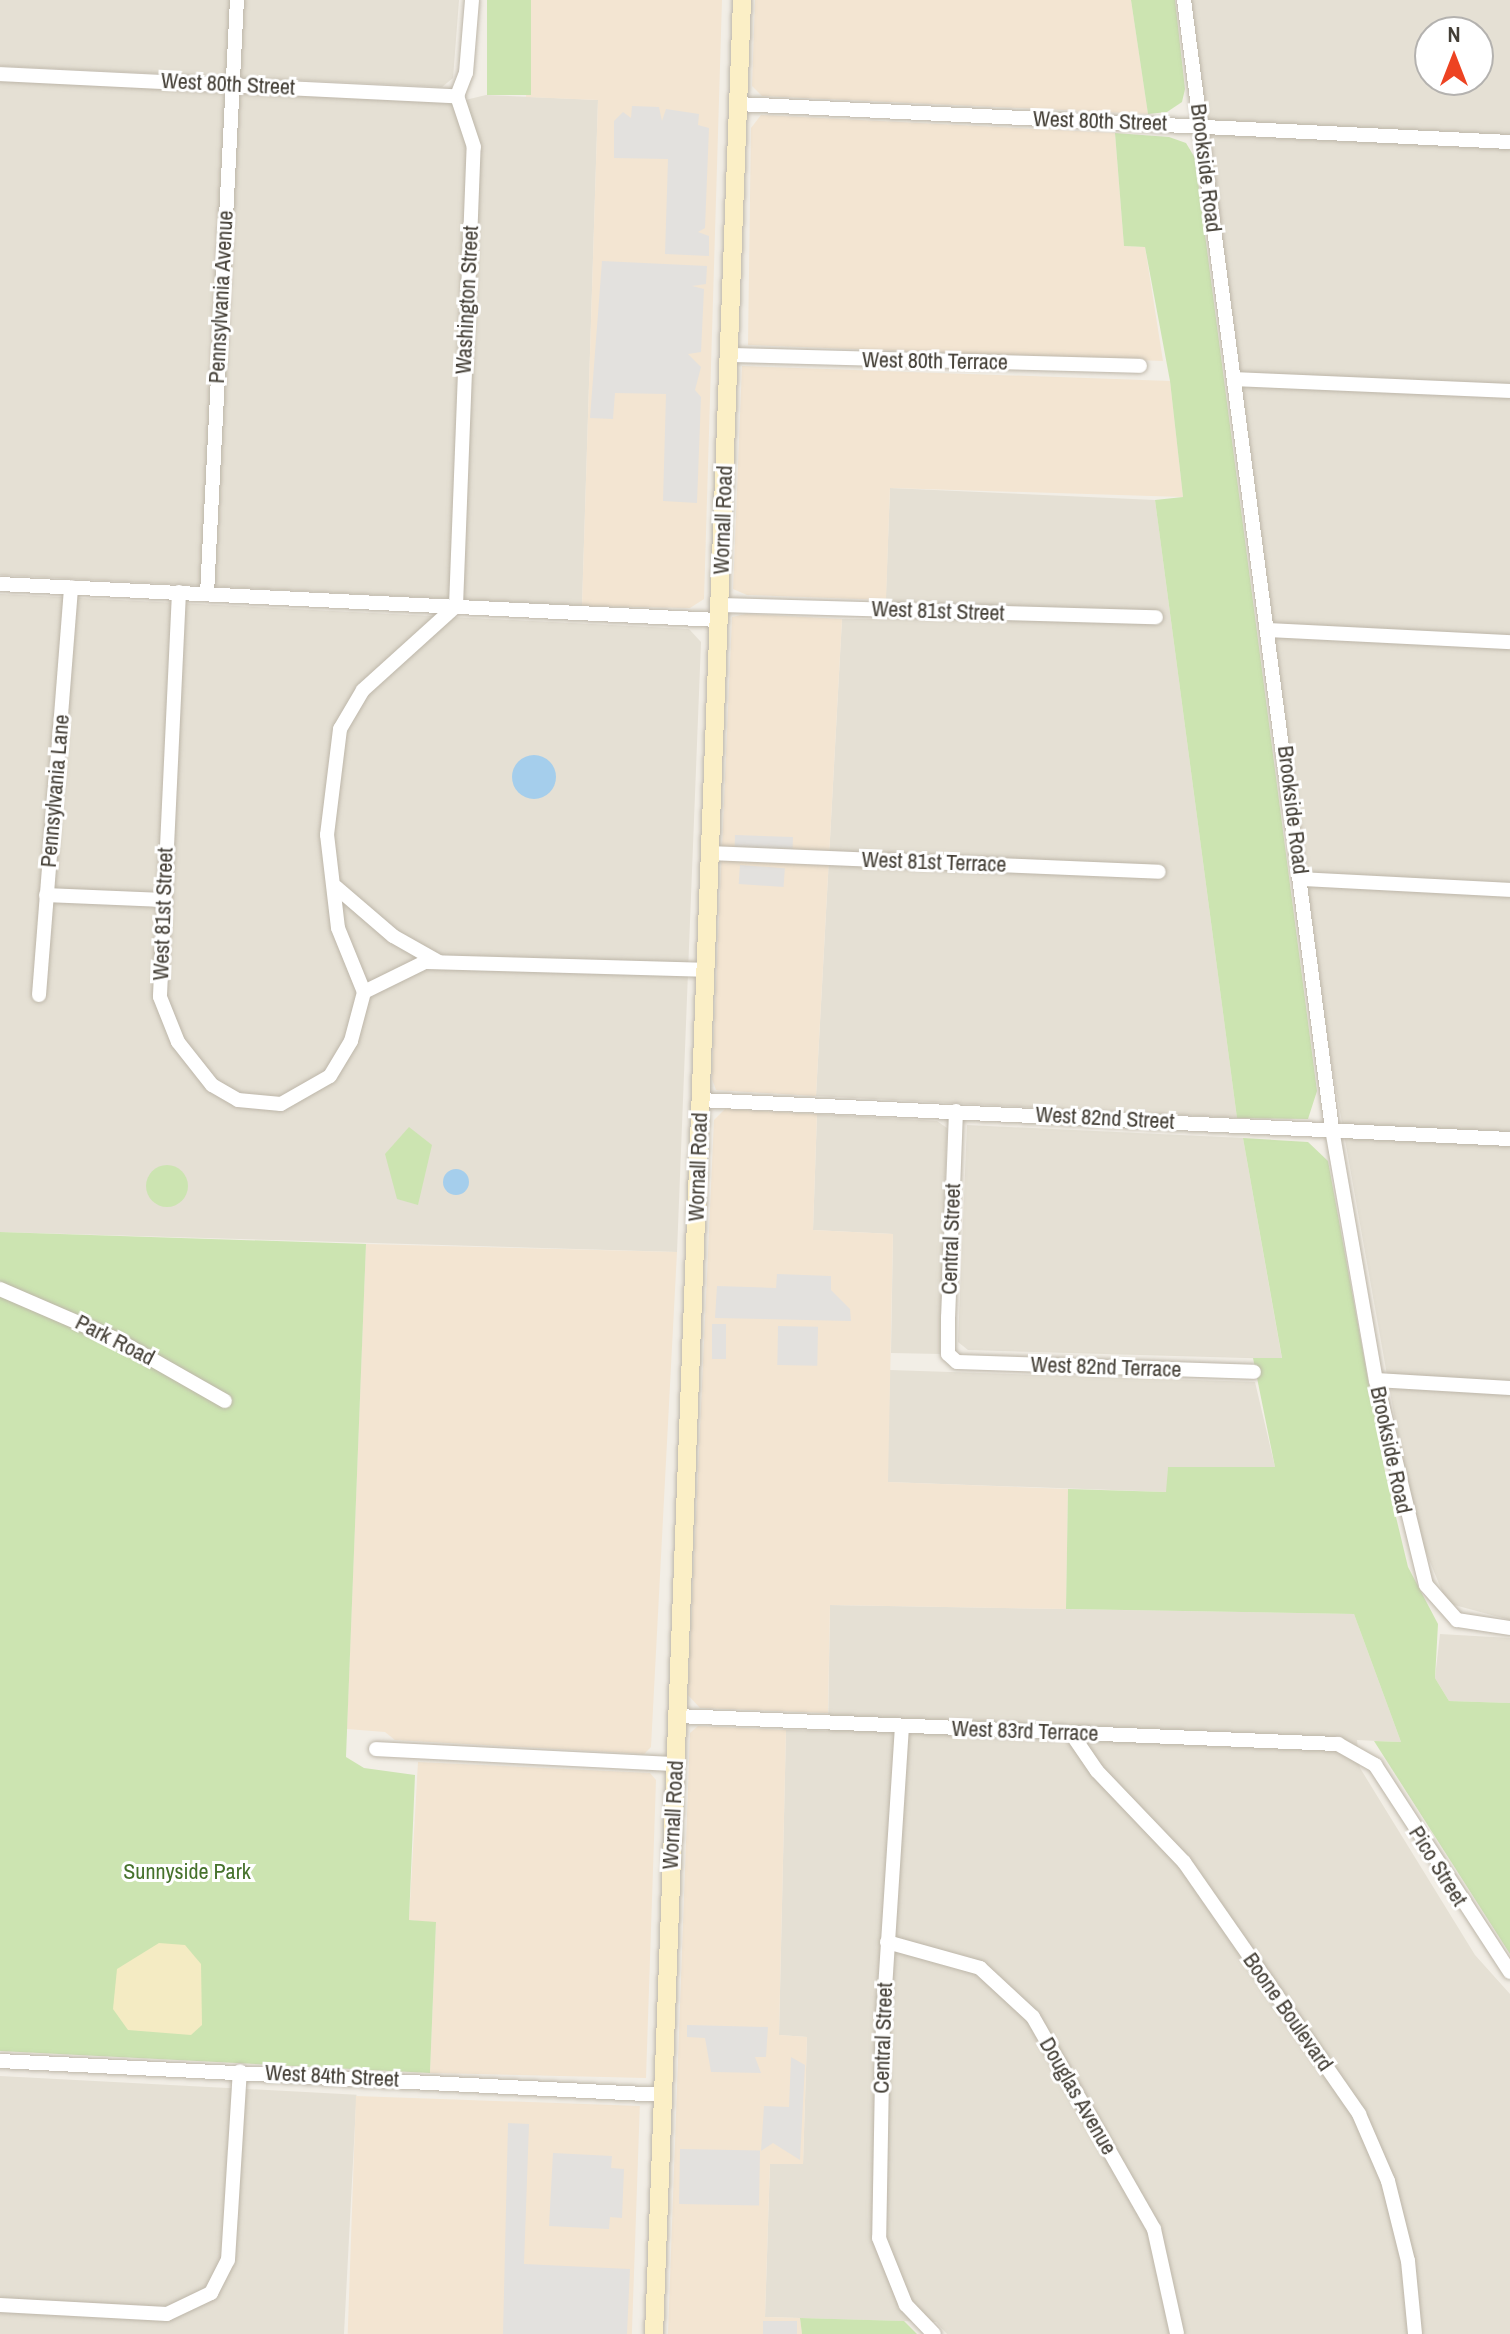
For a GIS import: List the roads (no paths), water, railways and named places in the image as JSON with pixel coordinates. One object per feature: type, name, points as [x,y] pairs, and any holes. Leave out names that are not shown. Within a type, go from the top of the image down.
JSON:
[{"type":"main road","name":"Wornall Road","points":[[654,2334],[742,0]]},
{"type":"street","name":"Pennsylvania Avenue","points":[[207,594],[237,0]]},
{"type":"street","points":[[457,96],[466,73],[472,0]]},
{"type":"street","name":"Brookside Road","points":[[1184,0],[1270,630],[1332,1129],[1376,1380],[1410,1538],[1441,1611],[1510,1628]]},
{"type":"street","name":"West 80th Street","points":[[0,74],[457,96]]},
{"type":"street","name":"Washington Street","points":[[456,606],[474,147],[457,96]]},
{"type":"street","name":"West 80th Street","points":[[738,104],[1199,124],[1510,142]]},
{"type":"street","name":"West 80th Terrace","points":[[730,355],[1140,366]]},
{"type":"street","points":[[1234,379],[1510,391]]},
{"type":"street","name":"West 81st Street","points":[[0,584],[456,606],[719,613],[1156,617]]},
{"type":"street","name":"Pennsylvania Lane","points":[[39,995],[71,587]]},
{"type":"street","name":"West 81st Street","points":[[179,592],[160,997],[178,1042],[227,1096],[281,1104],[318,1087],[351,1041],[364,992]]},
{"type":"street","points":[[456,606],[363,690],[340,729],[328,807],[338,928],[364,992],[401,967],[439,962],[705,970]]},
{"type":"street","points":[[1270,630],[1510,642]]},
{"type":"street","name":"West 81st Terrace","points":[[710,853],[1159,872]]},
{"type":"street","points":[[1301,879],[1510,890]]},
{"type":"street","points":[[336,887],[393,936],[439,962]]},
{"type":"street","points":[[46,895],[163,900]]},
{"type":"street","name":"West 82nd Street","points":[[700,1100],[1510,1139]]},
{"type":"street","name":"Central Street","points":[[956,1111],[948,1354],[957,1362]]},
{"type":"street","name":"Park Road","points":[[0,1289],[118,1340],[225,1401]]},
{"type":"street","name":"West 82nd Terrace","points":[[957,1362],[1254,1372]]},
{"type":"street","points":[[1376,1380],[1510,1388]]},
{"type":"street","name":"West 83rd Terrace","points":[[677,1716],[1338,1744],[1369,1759]]},
{"type":"street","name":"Central Street","points":[[902,1726],[887,1942],[879,2238],[906,2305],[934,2334]]},
{"type":"street","name":"Boone Boulevard","points":[[1071,1733],[1184,1862],[1359,2114],[1395,2208],[1415,2334]]},
{"type":"street","points":[[376,1749],[676,1764]]},
{"type":"street","name":"Pico Street","points":[[1369,1759],[1510,1972]]},
{"type":"street","name":"Douglas Avenue","points":[[887,1942],[980,1968],[1033,2017],[1154,2229],[1177,2334]]},
{"type":"street","name":"West 84th Street","points":[[0,2061],[664,2095]]},
{"type":"street","points":[[0,2305],[167,2314],[200,2299],[228,2260],[240,2071]]},
{"type":"water","points":[[534,755],[550,761],[556,777],[550,793],[534,799],[518,793],[512,777],[518,761]]},
{"type":"water","points":[[456,1169],[465,1173],[469,1182],[465,1191],[456,1195],[447,1191],[443,1182],[447,1173]]},
{"type":"park label","name":"Sunnyside Park","points":[[187,1872]]}]
